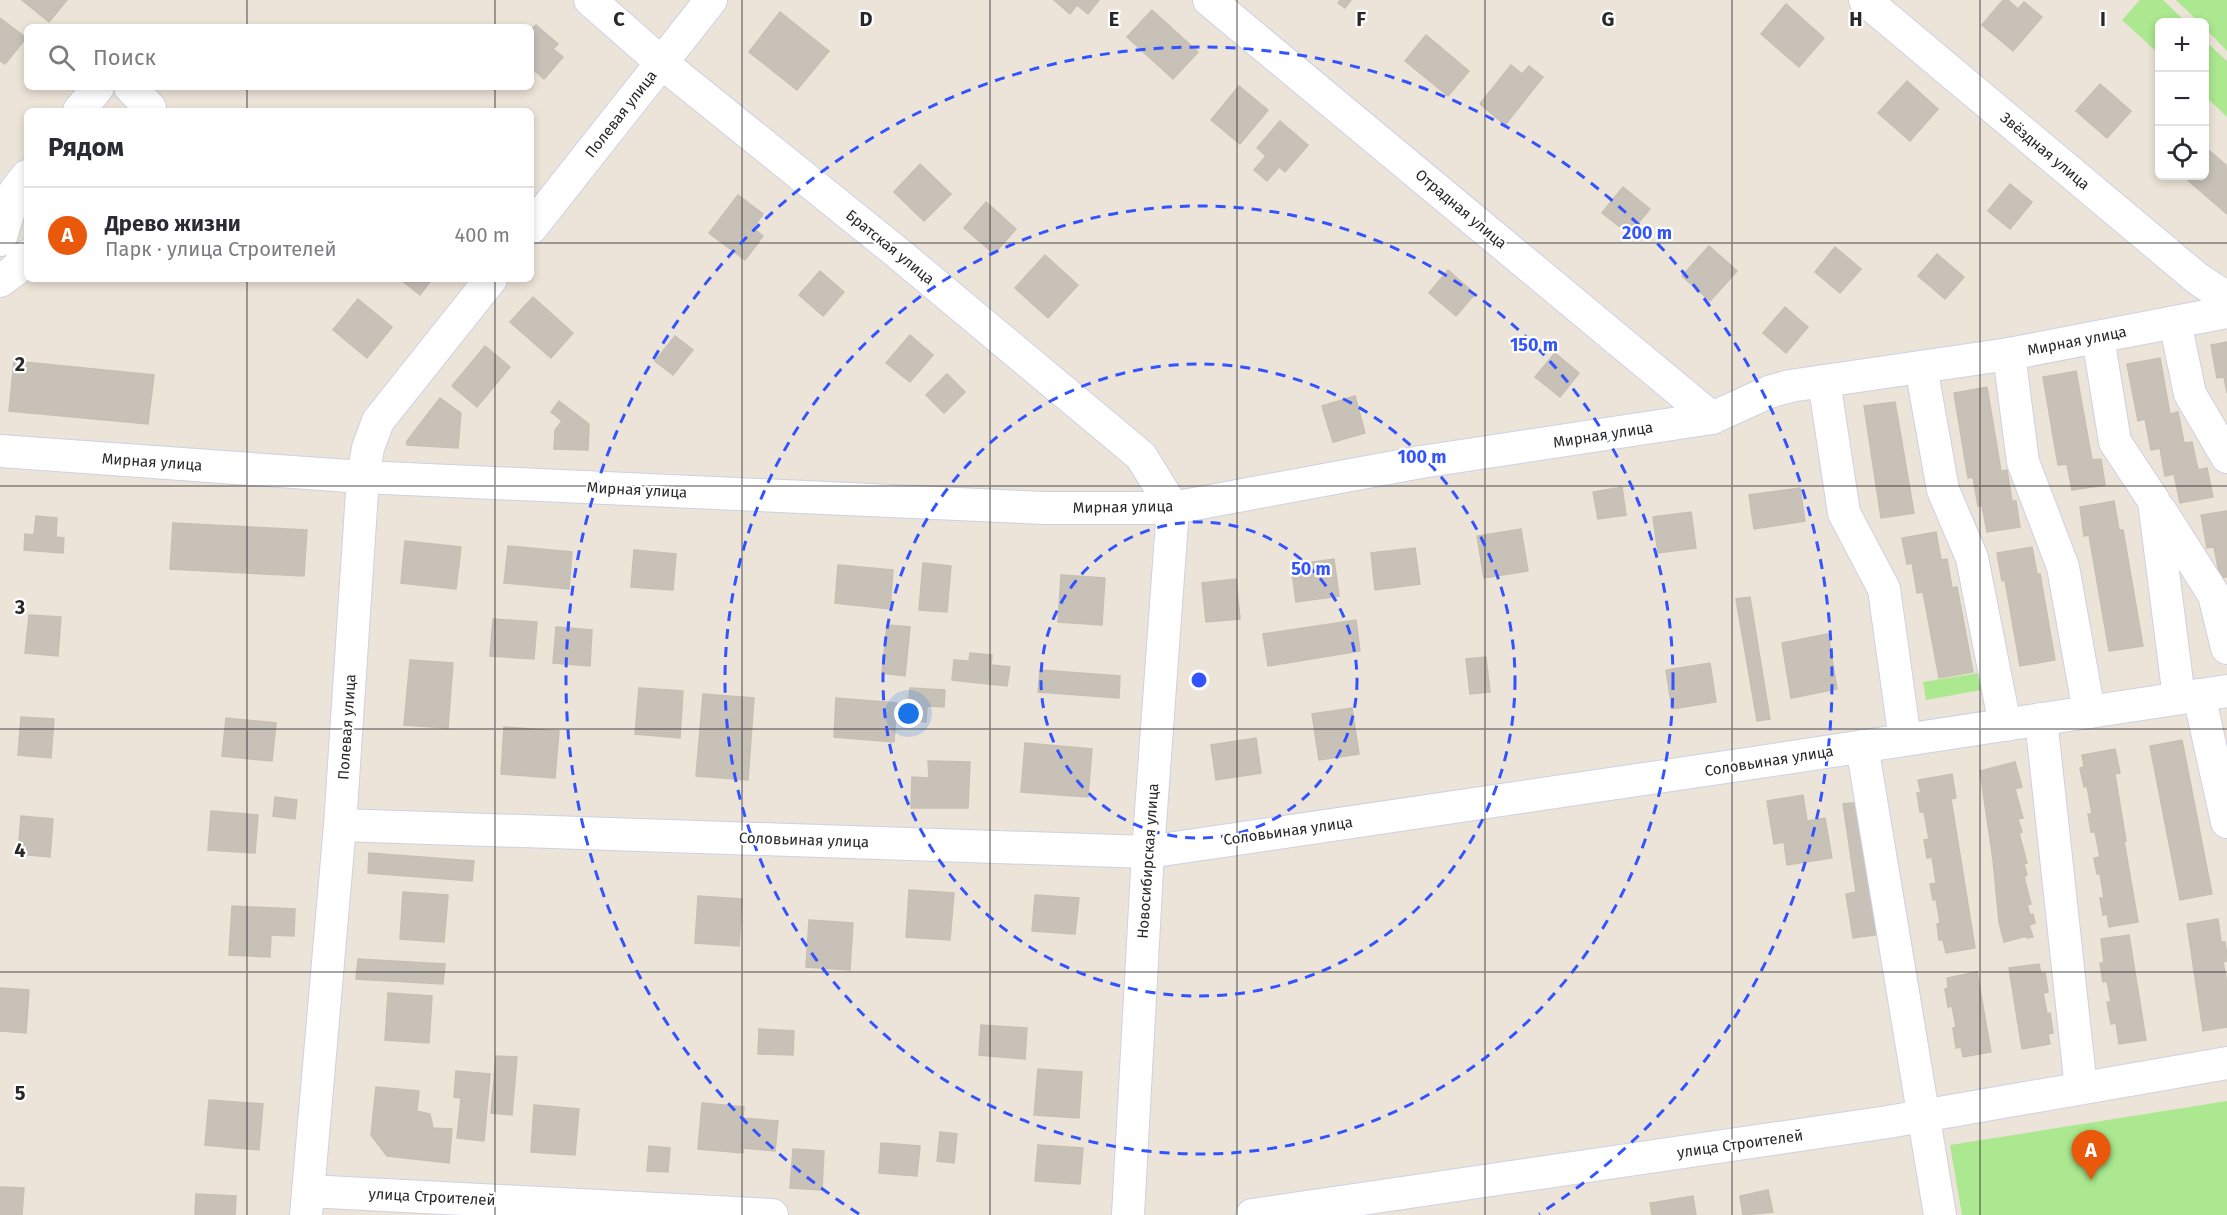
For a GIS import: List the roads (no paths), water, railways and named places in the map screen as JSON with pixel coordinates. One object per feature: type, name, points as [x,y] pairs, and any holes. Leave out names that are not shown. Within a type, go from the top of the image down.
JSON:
[{"type":"street","name":"Братская улица","points":[[590,0],[662,63],[899,254],[1141,456],[1173,508]]},
{"type":"street","name":"Полевая улица","points":[[534,224],[711,0]]},
{"type":"street","name":"Отрадная улица","points":[[1209,0],[1713,418]]},
{"type":"street","name":"Звёздная улица","points":[[1865,0],[2198,279],[2227,298]]},
{"type":"street","points":[[81,108],[96,90]]},
{"type":"street","points":[[133,90],[150,108]]},
{"type":"street","points":[[0,240],[15,191],[24,180]]},
{"type":"street","points":[[0,280],[15,270],[24,260]]},
{"type":"street","name":"Полевая улица","points":[[307,1203],[340,825],[363,477],[368,448],[378,421],[489,282]]},
{"type":"street","name":"Мирная улица","points":[[0,451],[363,477],[1045,508],[1173,508],[1421,462],[1713,418],[1769,392],[1790,386],[2009,354],[2227,312]]},
{"type":"street","points":[[2175,322],[2190,394],[2227,457]]},
{"type":"street","points":[[2098,337],[2115,442],[2214,595],[2227,648]]},
{"type":"street","points":[[2009,354],[2024,462],[2063,567],[2089,712]]},
{"type":"street","points":[[1921,367],[1943,490],[1972,558],[2005,725]]},
{"type":"street","points":[[1824,381],[1844,513],[1884,589],[1905,740]]},
{"type":"street","points":[[2154,501],[2202,694],[2227,822]]},
{"type":"street","name":"Новосибирская улица","points":[[1128,1215],[1148,852],[1173,508]]},
{"type":"street","name":"Соловьиная улица","points":[[340,825],[1148,852],[2202,694]]},
{"type":"street","points":[[2041,719],[2081,1088]]},
{"type":"street","points":[[1862,746],[1940,1215]]},
{"type":"street","name":"улица Строителей","points":[[1252,1215],[1923,1116],[2227,1063]]},
{"type":"street","name":"улица Строителей","points":[[307,1203],[772,1215]]},
{"type":"place","name":"Древо жизни","points":[[2091,1180]]}]
